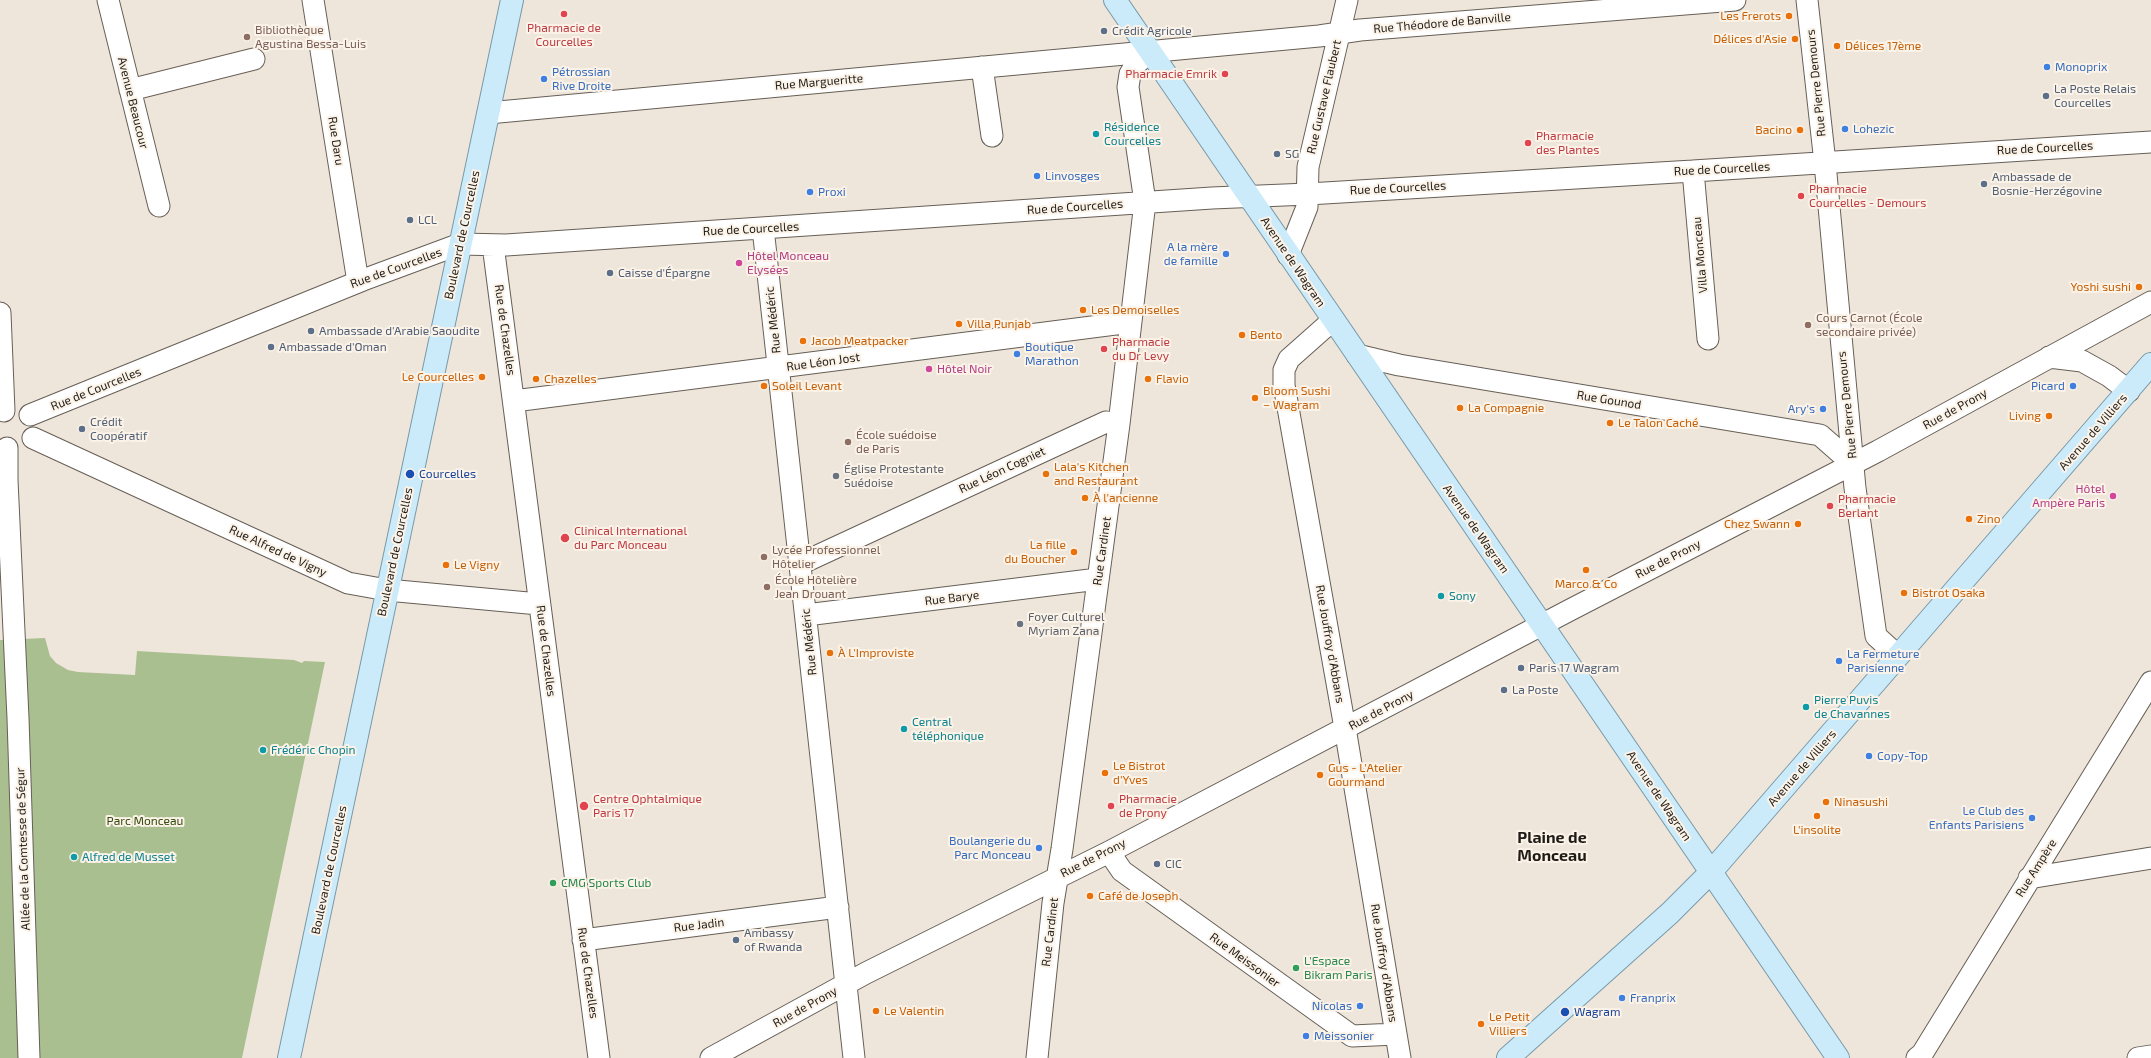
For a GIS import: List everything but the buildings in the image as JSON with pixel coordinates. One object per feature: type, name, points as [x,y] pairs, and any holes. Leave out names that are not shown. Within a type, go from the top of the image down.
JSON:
[{"type":"main road","name":"Boulevard de Courcelles","points":[[289,1058],[512,0]]},
{"type":"main road","name":"Avenue de Wagram","points":[[1115,0],[1332,320],[1542,624],[1838,1058]]},
{"type":"main road","name":"Avenue de Villiers","points":[[1508,1058],[1670,913],[1711,872],[2151,364]]},
{"type":"street","name":"Avenue Beaucour","points":[[108,0],[159,206]]},
{"type":"street","name":"Rue Daru","points":[[313,0],[358,282]]},
{"type":"street","name":"Rue Gustave Flaubert","points":[[1288,255],[1307,207],[1308,167],[1347,0]]},
{"type":"street","name":"Rue Théodore de Banville","points":[[1150,51],[1339,34],[1368,29],[1735,0]]},
{"type":"street","name":"Rue Pierre Demours","points":[[1807,0],[1825,163],[1853,464],[1876,636],[1898,656]]},
{"type":"street","name":"Rue Margueritte","points":[[488,113],[1150,51]]},
{"type":"street","name":"Rue Cardinet","points":[[1037,1058],[1053,903],[1058,876],[1119,424],[1144,202],[1128,87],[1130,74],[1137,63],[1150,51]]},
{"type":"street","points":[[130,90],[254,59]]},
{"type":"street","points":[[982,67],[992,136]]},
{"type":"street","name":"Rue de Courcelles","points":[[30,415],[358,282],[460,244],[493,245],[1144,202],[1308,194],[2151,142]]},
{"type":"street","name":"Villa Monceau","points":[[1693,171],[1708,339]]},
{"type":"street","name":"Rue Médéric","points":[[763,228],[854,1058]]},
{"type":"street","name":"Rue de Chazelles","points":[[493,245],[599,1058]]},
{"type":"street","name":"Rue de Prony","points":[[711,1058],[847,984],[1108,852],[1542,624],[1853,464],[2151,302]]},
{"type":"street","points":[[0,313],[2,413],[16,408],[30,415],[35,425],[33,438],[21,448],[4,445]]},
{"type":"street","name":"Rue Jouffroy d'Abbans","points":[[1332,320],[1289,359],[1284,370],[1284,386],[1346,728],[1400,1058]]},
{"type":"street","name":"Rue Léon Jost","points":[[514,401],[1131,322]]},
{"type":"street","name":"Rue Gounod","points":[[1357,355],[1399,365],[1820,435],[1853,464]]},
{"type":"street","points":[[2049,357],[2082,361],[2109,376],[2129,391]]},
{"type":"street","name":"Rue Léon Cogniet","points":[[800,564],[1106,422],[1119,424]]},
{"type":"street","name":"Rue Alfred de Vigny","points":[[33,438],[348,583],[387,590],[540,604]]},
{"type":"street","name":"Allée de la Comtesse de Ségur","points":[[4,445],[7,480],[18,718],[29,1058]]},
{"type":"street","name":"Rue Barye","points":[[806,615],[1098,579]]},
{"type":"street","name":"Rue Ampère","points":[[1920,1057],[2151,682]]},
{"type":"street","name":"Rue Meissonier","points":[[1108,852],[1122,871],[1352,1036],[1396,1034]]},
{"type":"street","points":[[2029,878],[2151,858]]},
{"type":"street","name":"Rue Jadin","points":[[583,940],[838,907]]},
{"type":"street","points":[[2138,1058],[2151,1056]]},
{"type":"green space","name":"Parc Monceau","points":[[45,638],[50,656],[56,663],[68,670],[78,672],[135,675],[137,651],[294,660],[302,663],[304,661],[325,662],[242,1058],[0,1058],[0,640]]},
{"type":"place","name":"Pharmacie de Courcelles","points":[[564,14]]},
{"type":"place","name":"Les Frerots","points":[[1789,16]]},
{"type":"place","name":"Crédit Agricole","points":[[1104,31]]},
{"type":"place","name":"Bibliothèque Agustina Bessa-Luis","points":[[247,37]]},
{"type":"place","name":"Délices d'Asie","points":[[1795,39]]},
{"type":"place","name":"Délices 17ème","points":[[1837,46]]},
{"type":"place","name":"Monoprix","points":[[2047,67]]},
{"type":"place","name":"Pharmacie Emrik","points":[[1225,74]]},
{"type":"place","name":"Pétrossian Rive Droite","points":[[544,79]]},
{"type":"place","name":"La Poste Relais Courcelles","points":[[2046,96]]},
{"type":"place","name":"Lohezic","points":[[1845,129]]},
{"type":"place","name":"Bacino","points":[[1800,130]]},
{"type":"place","name":"Résidence Courcelles","points":[[1096,134]]},
{"type":"place","name":"Pharmacie des Plantes","points":[[1528,143]]},
{"type":"place","name":"SG","points":[[1277,154]]},
{"type":"place","name":"Linvosges","points":[[1037,176]]},
{"type":"place","name":"Ambassade de Bosnie-Herzégovine","points":[[1984,184]]},
{"type":"place","name":"Proxi","points":[[810,192]]},
{"type":"place","name":"Pharmacie Courcelles - Demours","points":[[1801,196]]},
{"type":"place","name":"LCL","points":[[410,220]]},
{"type":"place","name":"A la mère de famille","points":[[1226,254]]},
{"type":"place","name":"Hôtel Monceau Elysées","points":[[739,263]]},
{"type":"place","name":"Caisse d'Épargne","points":[[610,273]]},
{"type":"place","name":"Yoshi sushi","points":[[2139,287]]},
{"type":"place","name":"Les Demoiselles","points":[[1083,310]]},
{"type":"place","name":"Villa Punjab","points":[[959,324]]},
{"type":"place","name":"Cours Carnot (École secondaire privée)","points":[[1808,325]]},
{"type":"place","name":"Ambassade d'Arabie Saoudite","points":[[311,331]]},
{"type":"place","name":"Bento","points":[[1242,335]]},
{"type":"place","name":"Jacob Meatpacker","points":[[803,341]]},
{"type":"place","name":"Ambassade d'Oman","points":[[271,347]]},
{"type":"place","name":"Pharmacie du Dr Levy","points":[[1104,349]]},
{"type":"place","name":"Boutique Marathon","points":[[1017,354]]},
{"type":"place","name":"Hôtel Noir","points":[[929,369]]},
{"type":"place","name":"Le Courcelles","points":[[482,377]]},
{"type":"place","name":"Chazelles","points":[[536,379]]},
{"type":"place","name":"Flavio","points":[[1148,379]]},
{"type":"place","name":"Soleil Levant","points":[[764,386]]},
{"type":"place","name":"Picard","points":[[2073,386]]},
{"type":"place","name":"Bloom Sushi – Wagram","points":[[1255,398]]},
{"type":"place","name":"La Compagnie","points":[[1460,408]]},
{"type":"place","name":"Ary's","points":[[1823,409]]},
{"type":"place","name":"Living","points":[[2049,416]]},
{"type":"place","name":"Le Talon Caché","points":[[1610,423]]},
{"type":"place","name":"Crédit Coopératif","points":[[82,429]]},
{"type":"place","name":"École suédoise de Paris","points":[[848,442]]},
{"type":"place","name":"Courcelles","points":[[410,474]]},
{"type":"place","name":"Lala's Kitchen and Restaurant","points":[[1046,474]]},
{"type":"place","name":"Église Protestante Suédoise","points":[[836,476]]},
{"type":"place","name":"Hôtel Ampère Paris","points":[[2113,496]]},
{"type":"place","name":"À l'ancienne","points":[[1085,498]]},
{"type":"place","name":"Pharmacie Berlant","points":[[1830,506]]},
{"type":"place","name":"Zino","points":[[1969,519]]},
{"type":"place","name":"Chez Swann","points":[[1798,524]]},
{"type":"place","name":"Clinical International du Parc Monceau","points":[[565,538]]},
{"type":"place","name":"La fille du Boucher","points":[[1074,552]]},
{"type":"place","name":"Lycée Professionnel Hôtelier","points":[[764,557]]},
{"type":"place","name":"Le Vigny","points":[[446,565]]},
{"type":"place","name":"Marco & Co","points":[[1586,570]]},
{"type":"place","name":"École Hôtelière Jean Drouant","points":[[767,587]]},
{"type":"place","name":"Bistrot Osaka","points":[[1904,593]]},
{"type":"place","name":"Sony","points":[[1441,596]]},
{"type":"place","name":"Foyer Culturel Myriam Zana","points":[[1020,624]]},
{"type":"place","name":"À L'Improviste","points":[[830,653]]},
{"type":"place","name":"La Fermeture Parisienne","points":[[1839,661]]},
{"type":"place","name":"Paris 17 Wagram","points":[[1521,668]]},
{"type":"place","name":"La Poste","points":[[1504,690]]},
{"type":"place","name":"Pierre Puvis de Chavannes","points":[[1806,707]]},
{"type":"place","name":"Central téléphonique","points":[[904,729]]},
{"type":"place","name":"Frédéric Chopin","points":[[263,750]]},
{"type":"place","name":"Copy-Top","points":[[1869,756]]},
{"type":"place","name":"Le Bistrot d'Yves","points":[[1105,773]]},
{"type":"place","name":"Gus - L'Atelier Gourmand","points":[[1320,775]]},
{"type":"place","name":"Ninasushi","points":[[1826,802]]},
{"type":"place","name":"Centre Ophtalmique Paris 17","points":[[584,806]]},
{"type":"place","name":"Pharmacie de Prony","points":[[1111,806]]},
{"type":"place","name":"L'insolite","points":[[1817,816]]},
{"type":"place","name":"Le Club des Enfants Parisiens","points":[[2032,818]]},
{"type":"place","name":"Boulangerie du Parc Monceau","points":[[1039,848]]},
{"type":"place","name":"Alfred de Musset","points":[[74,857]]},
{"type":"place","name":"CIC","points":[[1157,864]]},
{"type":"place","name":"CMG Sports Club","points":[[553,883]]},
{"type":"place","name":"Café de Joseph","points":[[1090,896]]},
{"type":"place","name":"Ambassy of Rwanda","points":[[736,940]]},
{"type":"place","name":"L'Espace Bikram Paris","points":[[1296,968]]},
{"type":"place","name":"Franprix","points":[[1622,998]]},
{"type":"place","name":"Nicolas","points":[[1360,1006]]},
{"type":"place","name":"Le Valentin","points":[[876,1011]]},
{"type":"place","name":"Wagram","points":[[1565,1012]]},
{"type":"place","name":"Le Petit Villiers","points":[[1481,1024]]},
{"type":"place","name":"Meissonier","points":[[1306,1036]]},
{"type":"district","name":"Plaine de Monceau","points":[[1552,847]]}]
